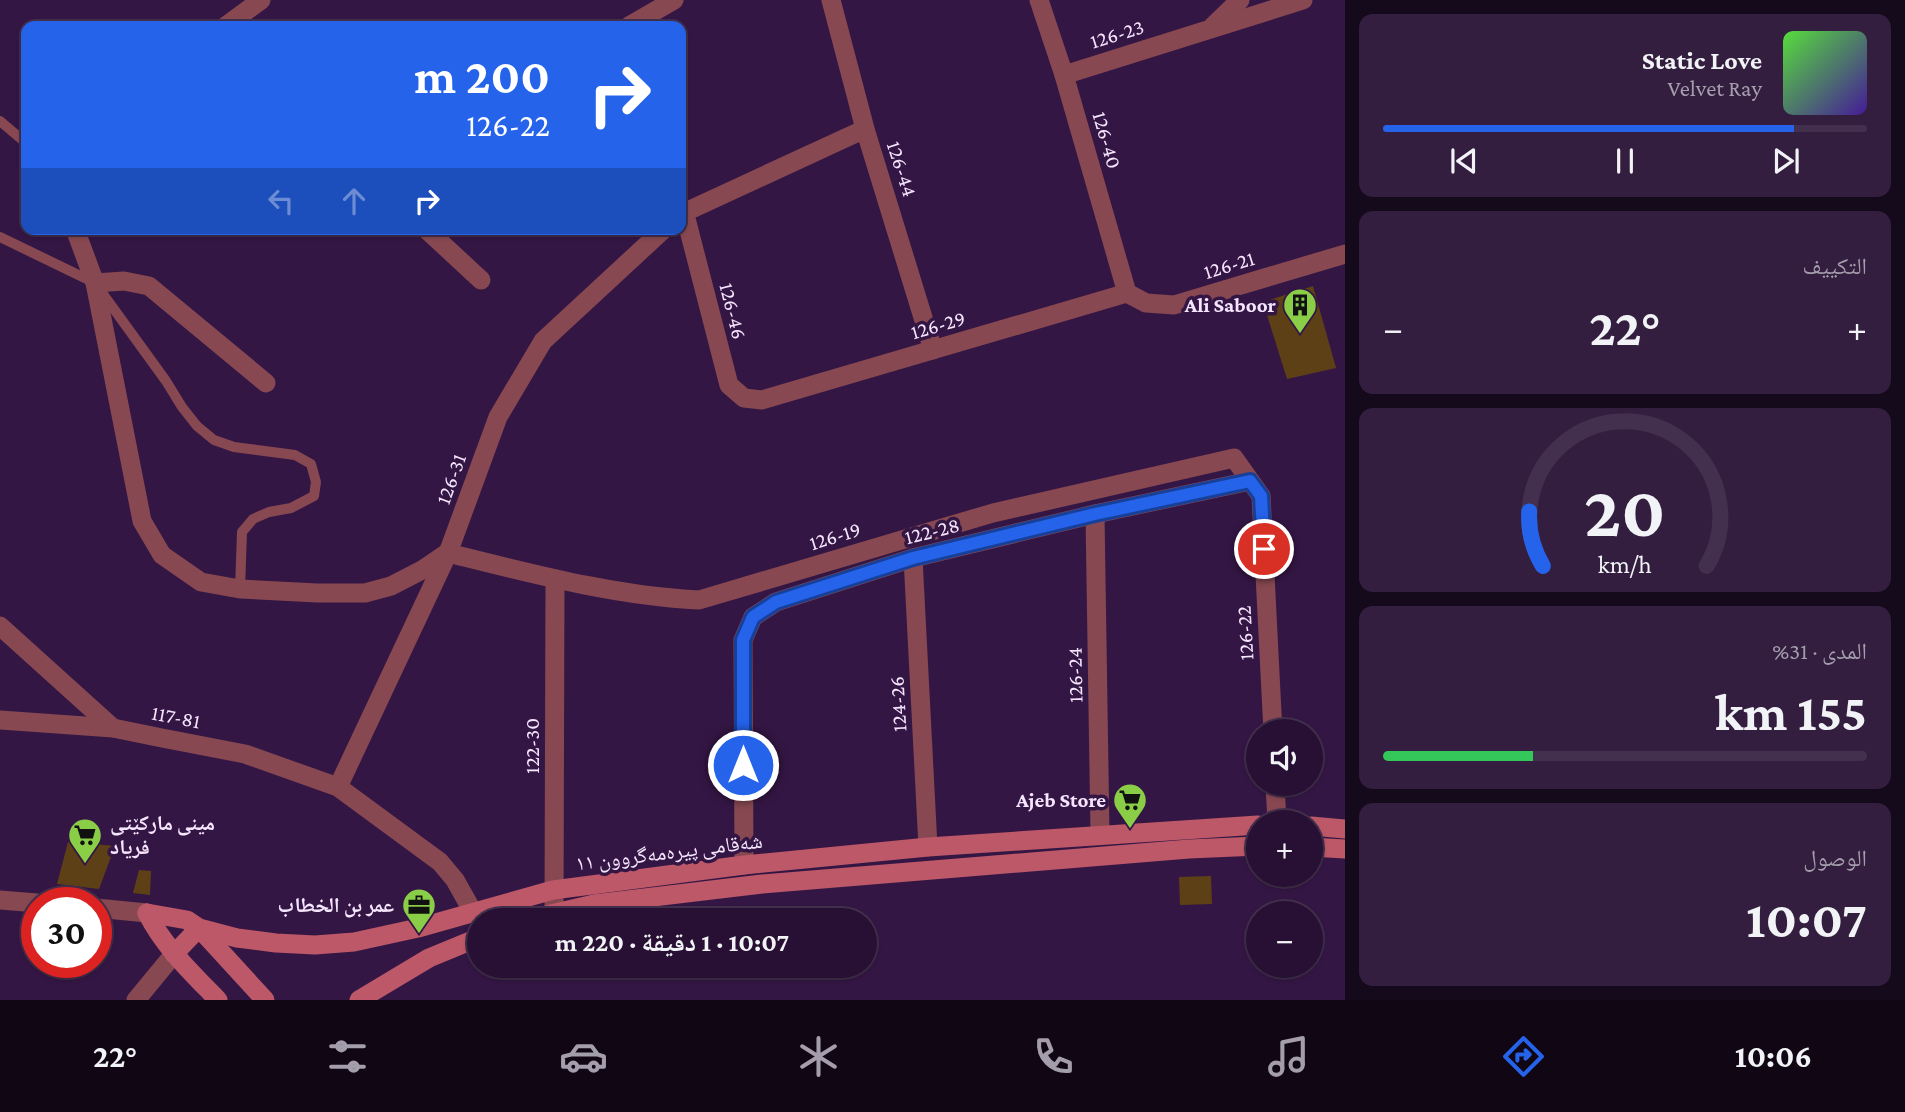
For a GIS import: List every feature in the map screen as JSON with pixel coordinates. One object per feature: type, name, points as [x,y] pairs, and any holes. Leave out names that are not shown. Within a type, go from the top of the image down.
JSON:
[{"type":"main road","name":"شەقامی پیرەمەگروون ١١","points":[[488,908],[554,890],[744,865],[928,847],[1246,826]]},
{"type":"main road","points":[[1323,827],[1345,829]]},
{"type":"main road","name":"شەقامی پیرەمەگروون ١١","points":[[574,908],[762,884],[1246,847]]},
{"type":"main road","points":[[1323,848],[1345,849]]},
{"type":"main road","name":"شەقامی پیرەمەگروون ١١","points":[[147,913],[187,920],[199,928],[237,938],[315,945],[354,942],[467,914]]},
{"type":"main road","points":[[147,913],[174,954],[218,1000]]},
{"type":"main road","points":[[174,954],[199,928],[265,1000]]},
{"type":"main road","points":[[359,1000],[375,993],[429,958],[467,942]]},
{"type":"street","points":[[233,21],[261,0]]},
{"type":"street","points":[[638,21],[674,0]]},
{"type":"street","name":"126-44","points":[[831,0],[865,129],[933,350]]},
{"type":"street","name":"126-40","points":[[1039,0],[1064,75],[1127,293]]},
{"type":"street","points":[[1209,29],[1240,0]]},
{"type":"street","name":"126-23","points":[[1064,75],[1303,0]]},
{"type":"street","points":[[686,211],[865,129]]},
{"type":"street","name":"126-46","points":[[686,228],[729,385],[744,398],[762,400]]},
{"type":"street","points":[[77,235],[95,283],[142,521],[162,555],[201,582],[240,589],[365,593],[391,586],[422,570],[448,552]]},
{"type":"street","points":[[432,235],[481,280]]},
{"type":"street","name":"126-31","points":[[338,787],[448,552],[498,417],[543,341],[658,235]]},
{"type":"street","name":"126-21","points":[[1127,293],[1146,303],[1174,305],[1345,254]]},
{"type":"street","points":[[95,283],[124,281],[149,286],[266,383]]},
{"type":"street","name":"126-29","points":[[762,400],[1127,293]]},
{"type":"street","name":"126-19","points":[[448,552],[555,579],[659,598],[699,600],[993,513],[1234,457]]},
{"type":"street","name":"126-22","points":[[1234,457],[1261,496],[1272,719]]},
{"type":"street","name":"122-28","points":[[744,865],[743,640],[753,617],[776,602],[913,558],[1095,514],[1250,481]]},
{"type":"street","name":"126-24","points":[[1095,514],[1100,834]]},
{"type":"street","name":"124-26","points":[[913,558],[928,847]]},
{"type":"street","name":"122-30","points":[[554,908],[555,579]]},
{"type":"street","points":[[0,626],[113,728]]},
{"type":"street","name":"117-81","points":[[0,720],[113,728],[245,754],[338,787],[440,862],[455,880],[471,908]]},
{"type":"street","points":[[0,900],[21,902]]},
{"type":"street","name":"شەقامی پیرەمەگروون ١١","points":[[112,910],[147,913]]},
{"type":"street","points":[[136,1000],[174,954]]},
{"type":"lane","points":[[0,121],[21,139]]},
{"type":"lane","points":[[0,237],[95,283],[197,426],[214,440],[295,455],[311,464],[316,482],[314,496],[291,508],[269,512],[253,519],[242,532],[240,589]]},
{"type":"building","name":"Ali Saboor","points":[[1313,286],[1336,368],[1287,379],[1263,302]]},
{"type":"building","name":"مینی مارکێتی فریاد","points":[[68,842],[115,846],[100,887],[57,884]]},
{"type":"building","points":[[139,870],[151,871],[150,895],[133,893]]},
{"type":"building","points":[[1211,876],[1212,904],[1180,905],[1179,877]]},
{"type":"place","name":"Ali Saboor","points":[[1300,335]]},
{"type":"place","name":"Ajeb Store","points":[[1130,830]]},
{"type":"place","name":"مینی مارکێتی فریاد","points":[[85,865]]},
{"type":"place","name":"عمر بن الخطاب","points":[[419,935]]},
{"type":"route","points":[[743,765],[743,640],[753,617],[776,602],[913,558],[1095,514],[1250,481],[1261,496],[1264,549]]}]
